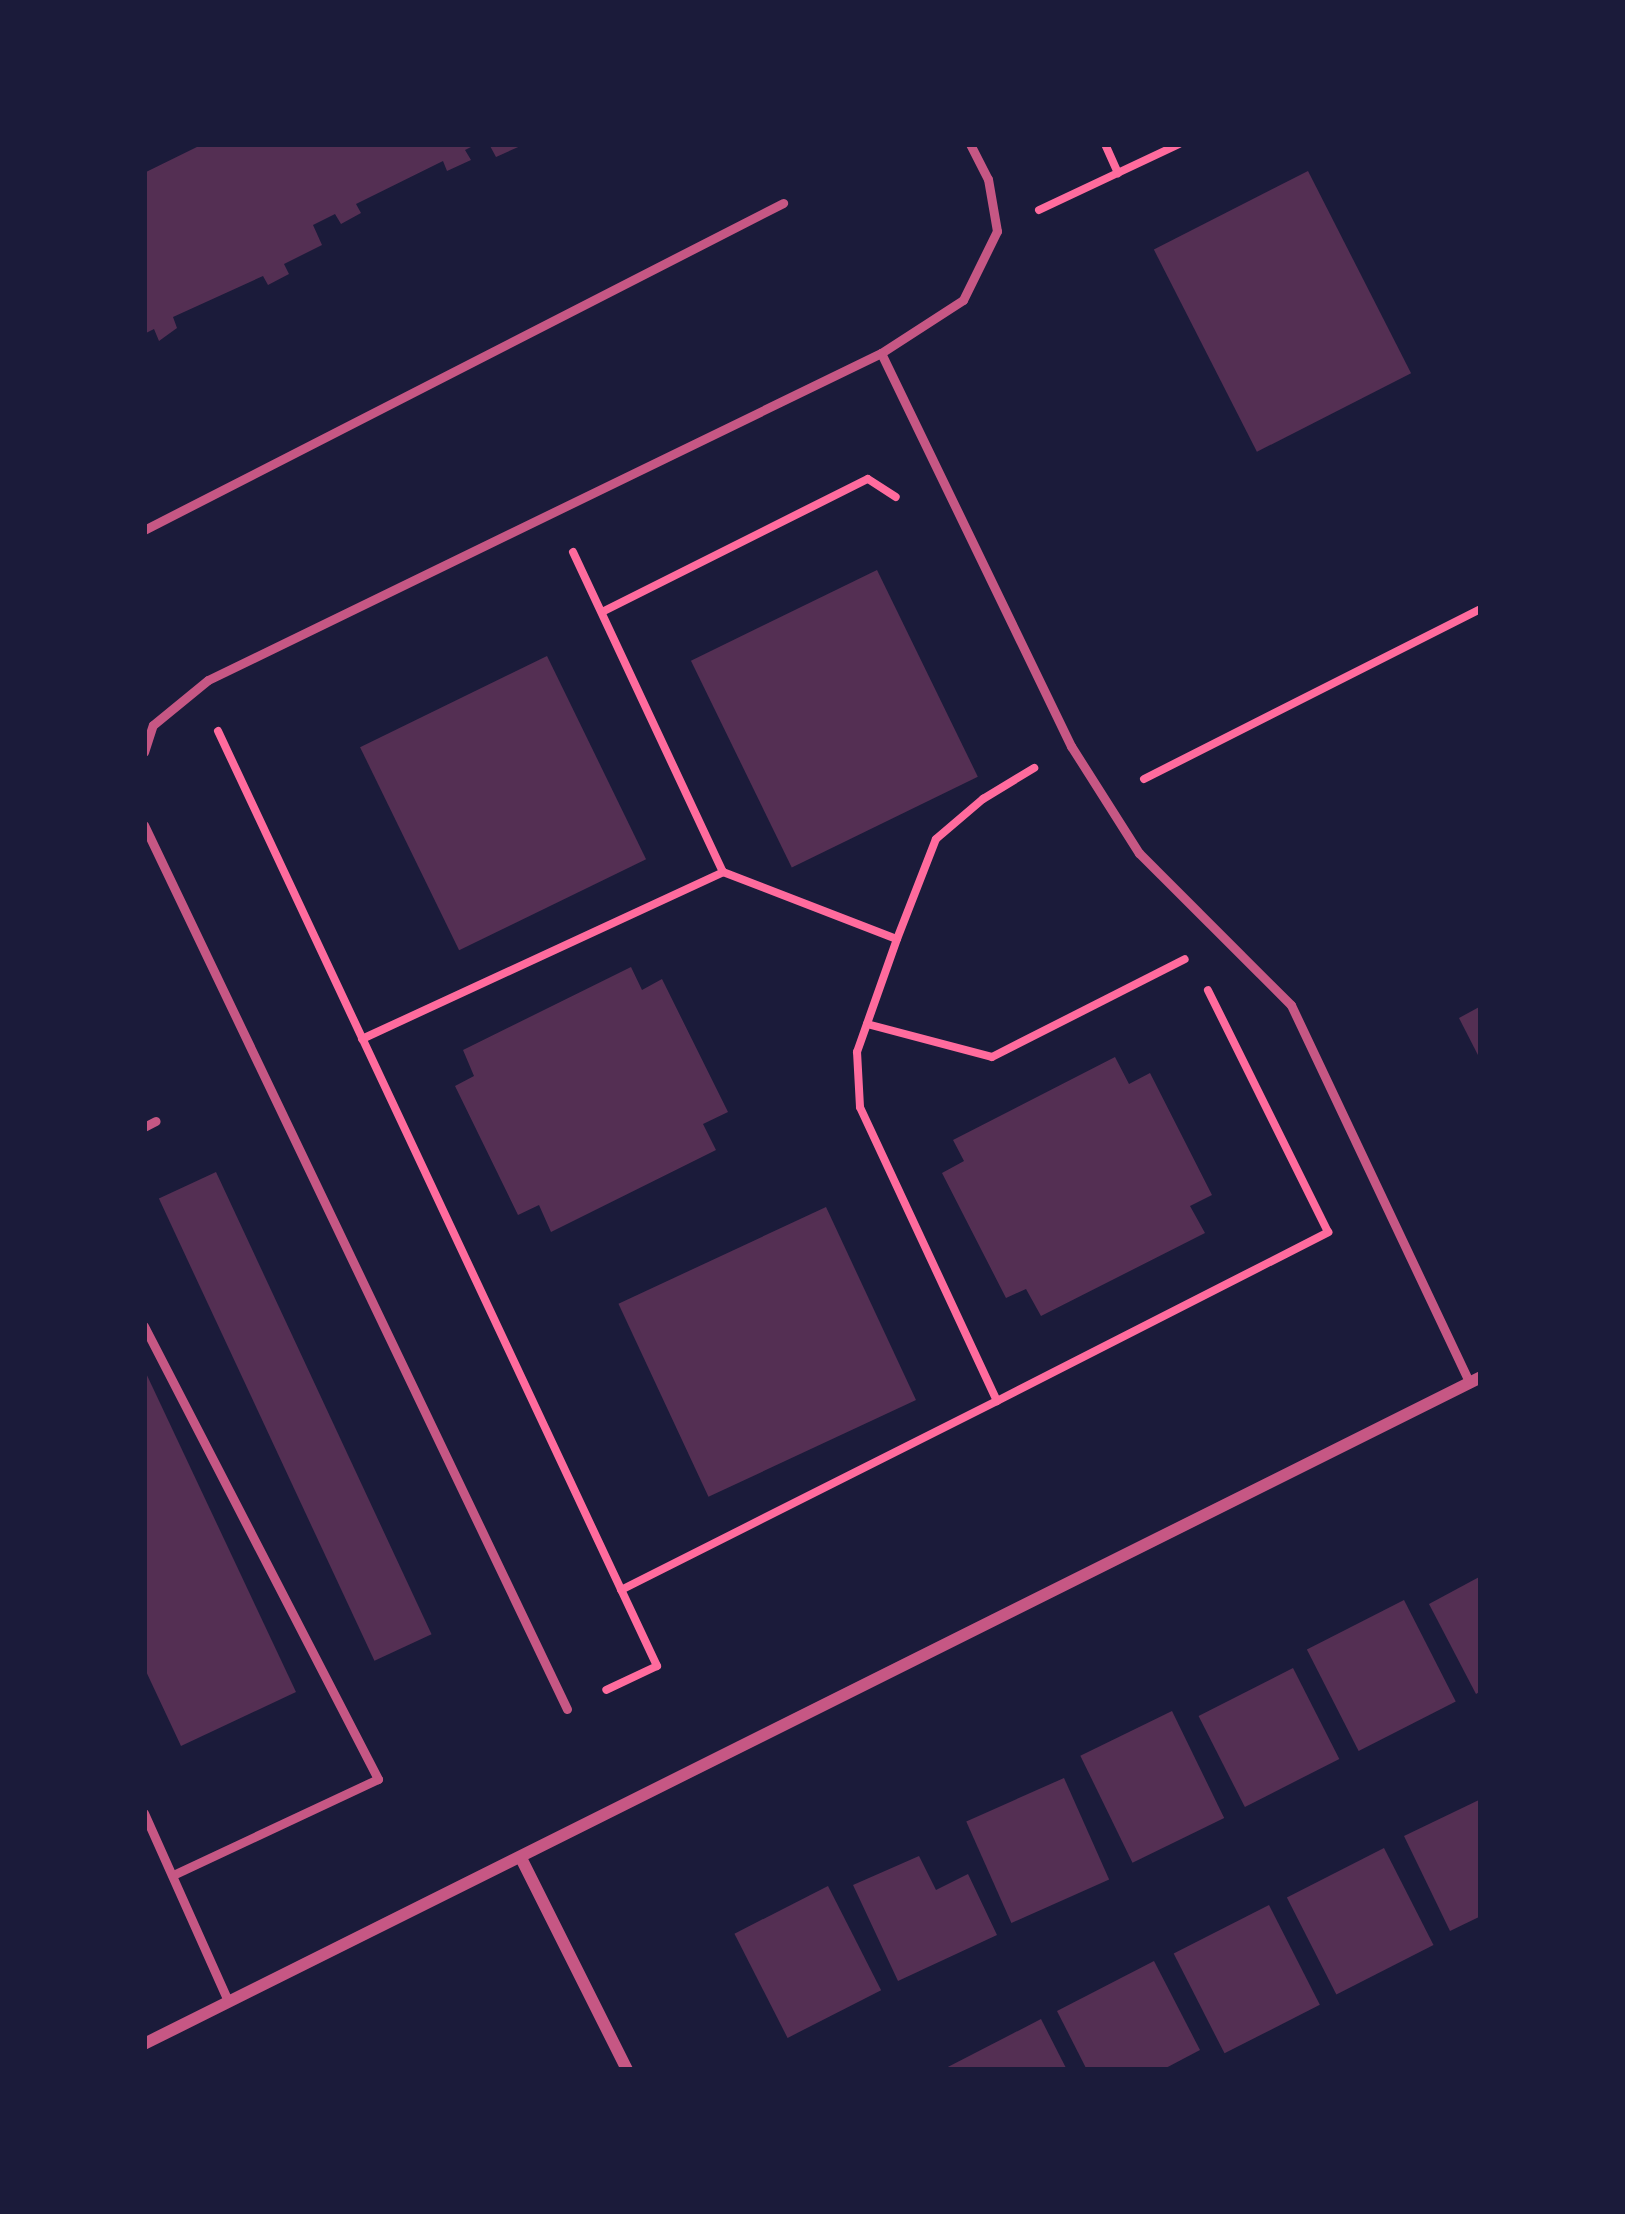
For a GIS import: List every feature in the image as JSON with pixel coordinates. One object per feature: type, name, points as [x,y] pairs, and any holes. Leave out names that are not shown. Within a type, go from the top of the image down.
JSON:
[{"type":"street","points":[[144,2044],[1475,1380]]},
{"type":"street","points":[[521,1858],[627,2070]]},
{"type":"lane","points":[[144,752],[153,725],[208,680],[881,353],[963,300],[997,231],[988,179],[970,144]]},
{"type":"lane","points":[[144,530],[783,203]]},
{"type":"lane","points":[[881,353],[1071,746],[1139,853],[1291,1005],[1475,1380]]},
{"type":"lane","points":[[144,825],[567,1709]]},
{"type":"lane","points":[[144,1127],[156,1121]]},
{"type":"lane","points":[[144,1326],[377,1779],[175,1874]]},
{"type":"lane","points":[[144,1813],[228,2001]]},
{"type":"path","points":[[1105,144],[1118,172]]},
{"type":"path","points":[[997,231],[1179,144]]},
{"type":"path","points":[[602,612],[868,479],[893,491],[904,513]]},
{"type":"path","points":[[554,561],[575,551],[723,872],[897,939]]},
{"type":"path","points":[[1105,798],[1481,609]]},
{"type":"path","points":[[215,724],[657,1666],[567,1709]]},
{"type":"path","points":[[997,1401],[860,1107],[857,1052],[937,839],[983,799],[1071,746]]},
{"type":"path","points":[[1024,747],[1034,768]]},
{"type":"path","points":[[362,1039],[723,872]]},
{"type":"path","points":[[867,1024],[992,1058],[1191,956]]},
{"type":"path","points":[[621,1590],[1328,1232],[1201,977]]},
{"type":"building","points":[[203,144],[477,144],[465,150],[471,160],[447,171],[443,161],[356,204],[361,213],[341,224],[335,214],[313,225],[322,245],[284,264],[289,274],[268,285],[263,276],[173,317],[177,328],[159,341],[154,329],[144,334],[144,173]]},
{"type":"building","points":[[489,144],[525,144],[496,157]]},
{"type":"building","points":[[1308,171],[1411,373],[1257,452],[1154,250]]},
{"type":"building","points":[[877,570],[978,777],[792,867],[691,661]]},
{"type":"building","points":[[547,656],[646,859],[459,950],[360,747]]},
{"type":"building","points":[[631,967],[642,990],[662,979],[728,1112],[703,1124],[716,1150],[551,1232],[539,1205],[518,1215],[455,1086],[474,1076],[463,1050]]},
{"type":"building","points":[[1481,1006],[1481,1061],[1459,1018]]},
{"type":"building","points":[[1115,1057],[1129,1084],[1150,1073],[1212,1195],[1190,1206],[1205,1233],[1041,1316],[1026,1289],[1006,1298],[942,1173],[964,1161],[953,1140]]},
{"type":"building","points":[[216,1172],[432,1634],[374,1661],[159,1199]]},
{"type":"building","points":[[826,1207],[916,1400],[708,1497],[618,1304]]},
{"type":"building","points":[[144,1369],[296,1692],[181,1746],[144,1667]]},
{"type":"building","points":[[1481,1576],[1481,1691],[1476,1694],[1429,1604]]},
{"type":"building","points":[[1404,1600],[1456,1702],[1359,1751],[1307,1649]]},
{"type":"building","points":[[1293,1668],[1339,1759],[1245,1807],[1199,1716]]},
{"type":"building","points":[[1172,1711],[1224,1818],[1132,1863],[1080,1756]]},
{"type":"building","points":[[1064,1778],[1109,1879],[1011,1923],[966,1822]]},
{"type":"building","points":[[1481,1799],[1481,1916],[1450,1931],[1404,1836]]},
{"type":"building","points":[[1384,1848],[1433,1945],[1336,1995],[1287,1897]]},
{"type":"building","points":[[919,1856],[936,1890],[968,1874],[997,1935],[898,1981],[853,1885]]},
{"type":"building","points":[[828,1886],[881,1990],[788,2038],[734,1934]]},
{"type":"building","points":[[1269,1905],[1320,2005],[1225,2053],[1174,1954]]},
{"type":"building","points":[[1154,1961],[1200,2050],[1162,2070],[1087,2070],[1057,2011]]},
{"type":"building","points":[[1041,2019],[1067,2070],[942,2070]]}]
